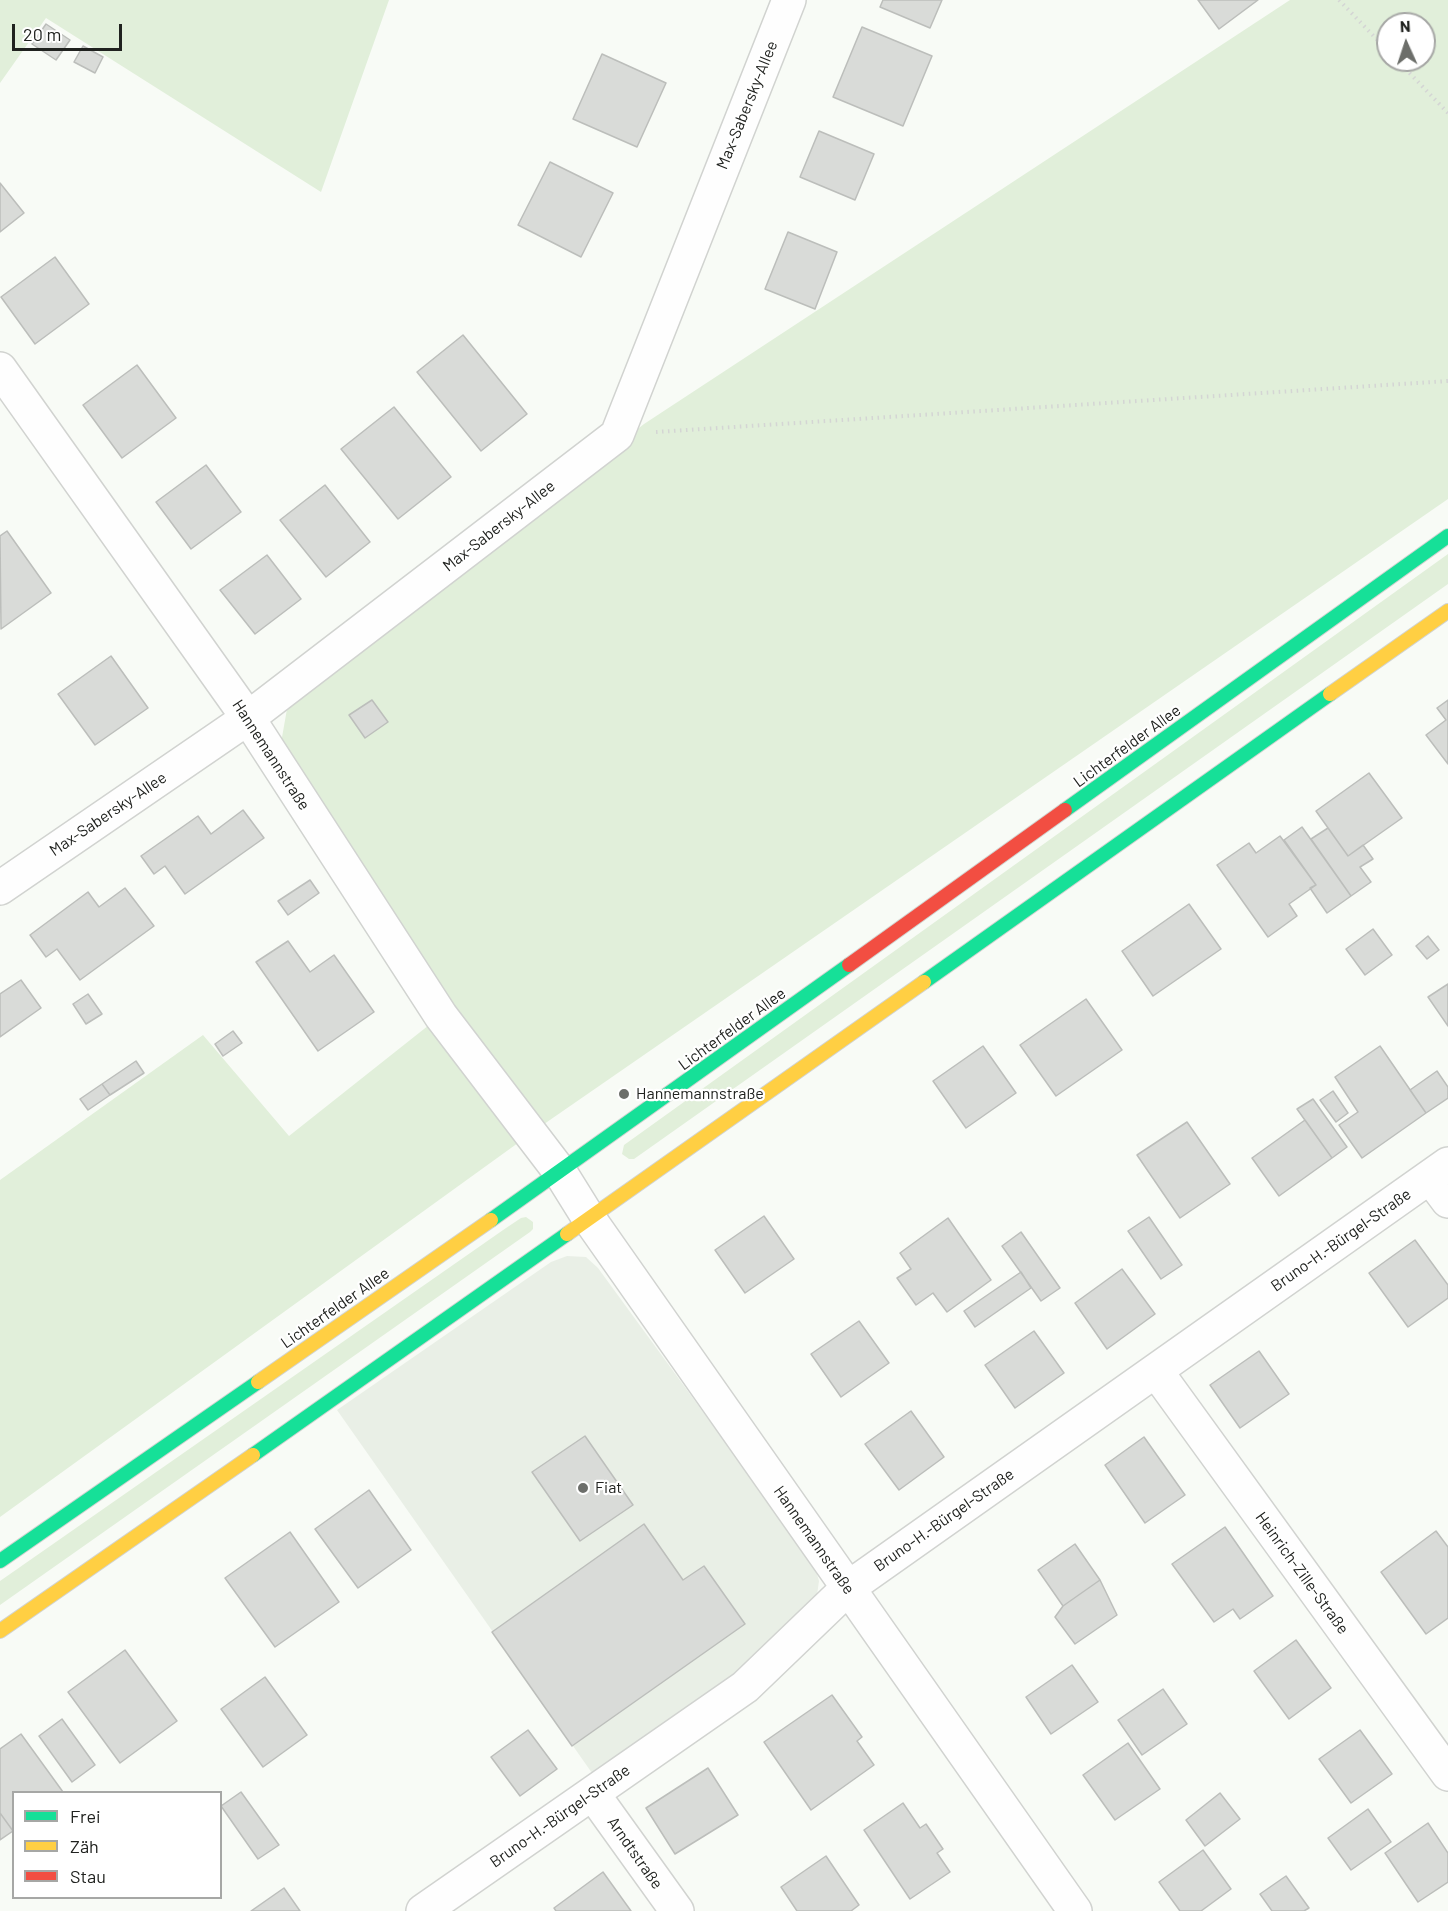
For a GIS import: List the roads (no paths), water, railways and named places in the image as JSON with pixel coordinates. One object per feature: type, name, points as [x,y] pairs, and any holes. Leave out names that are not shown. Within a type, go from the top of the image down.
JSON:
[{"type":"main road","name":"Lichterfelder Allee","points":[[0,1561],[560,1172],[1448,536]]},
{"type":"main road","points":[[0,1631],[329,1402],[1448,611]]},
{"type":"street","name":"Max-Sabersky-Allee","points":[[0,888],[248,718],[617,435],[789,0]]},
{"type":"street","name":"Hannemannstraße","points":[[0,369],[248,718],[441,1016],[560,1172],[588,1217],[1076,1911]]},
{"type":"street","name":"Bruno-H.-Bürgel-Straße","points":[[423,1911],[745,1687],[848,1588],[1156,1371],[1442,1181]]},
{"type":"street","name":"Heinrich-Zille-Straße","points":[[1156,1371],[1448,1774]]},
{"type":"street","name":"Arndtstraße","points":[[593,1794],[677,1911]]},
{"type":"place","name":"Hannemannstraße","points":[[624,1094]]},
{"type":"place","name":"Fiat","points":[[583,1488]]}]
